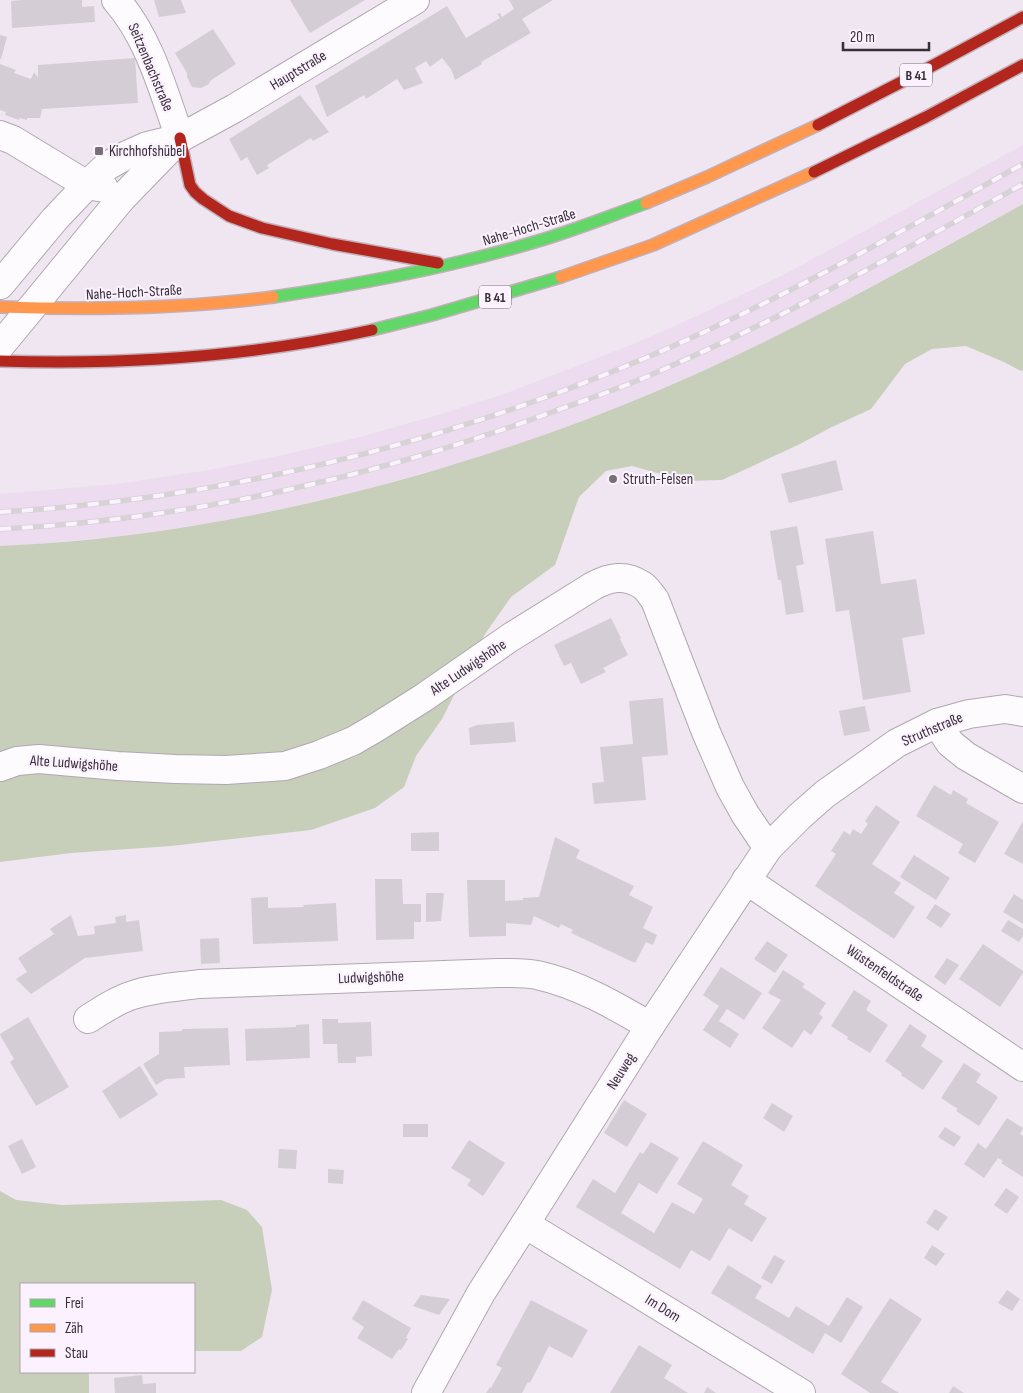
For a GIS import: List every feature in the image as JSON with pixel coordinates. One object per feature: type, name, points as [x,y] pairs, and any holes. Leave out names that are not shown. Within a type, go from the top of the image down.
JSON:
[{"type":"main road","name":"Nahe-Hoch-Straße","points":[[0,307],[58,310],[137,308],[256,299],[406,275],[529,244],[596,222],[728,168],[807,131],[901,83],[1023,17]]},
{"type":"main road","name":"B 41","points":[[0,361],[42,363],[129,362],[205,356],[277,347],[399,324],[534,286],[637,251],[717,217],[807,176],[1023,65]]},
{"type":"main road","points":[[180,138],[190,185],[203,199],[229,216],[262,228],[332,244],[449,265]]},
{"type":"street","name":"Seitzenbachstraße","points":[[116,0],[128,13],[143,39],[180,138]]},
{"type":"street","name":"Hauptstraße","points":[[0,285],[54,220],[107,166],[147,146],[180,138],[235,108],[415,0]]},
{"type":"street","points":[[0,135],[20,144],[87,185],[101,189],[118,188],[139,181]]},
{"type":"street","name":"Hauptstraße","points":[[0,346],[109,213],[180,138]]},
{"type":"street","name":"Alte Ludwigshöhe","points":[[0,767],[17,760],[39,759],[175,769],[226,770],[285,766],[353,741],[423,698],[512,637],[593,586],[606,580],[625,577],[643,586],[655,600],[706,732],[730,788],[768,848]]},
{"type":"street","name":"Struthstraße","points":[[850,776],[897,743],[937,723],[969,714],[1005,710],[1023,712]]},
{"type":"street","points":[[937,723],[950,743],[966,756],[1023,789]]},
{"type":"street","name":"Neuweg","points":[[426,1393],[481,1293],[650,1026],[746,880],[768,848],[800,816],[825,794],[850,776]]},
{"type":"street","name":"Wüstenfeldstraße","points":[[746,880],[1023,1066]]},
{"type":"street","name":"Ludwigshöhe","points":[[88,1019],[108,1006],[131,995],[155,989],[199,984],[498,972],[535,974],[570,984],[603,998],[650,1026]]},
{"type":"street","name":"Im Dom","points":[[525,1224],[801,1393]]},
{"type":"shaded area","points":[[1023,145],[1023,204],[809,320],[721,363],[592,417],[456,464],[370,488],[290,507],[218,522],[122,536],[0,546],[0,494],[116,484],[209,470],[356,438],[507,393],[636,343],[785,274]]},
{"type":"green space","points":[[1023,204],[1023,370],[1021,371],[966,346],[932,349],[905,364],[871,409],[722,480],[686,481],[632,466],[606,471],[579,497],[555,565],[511,597],[485,634],[442,719],[416,756],[404,787],[375,808],[311,830],[171,846],[71,853],[0,862],[0,546],[84,540],[168,530],[252,515],[335,497],[418,475],[500,450],[579,422],[657,391],[751,348],[843,302]]},
{"type":"green space","points":[[0,1191],[16,1200],[62,1205],[221,1200],[247,1210],[262,1227],[272,1290],[262,1337],[241,1351],[195,1351],[195,1283],[20,1283],[20,1373],[89,1373],[89,1393],[0,1393]]},
{"type":"building","points":[[82,0],[82,7],[94,6],[95,22],[12,28],[11,1]]},
{"type":"building","points":[[154,0],[181,0],[186,13],[159,17]]},
{"type":"building","points":[[290,0],[365,0],[310,33]]},
{"type":"building","points":[[509,0],[553,0],[522,19],[531,33],[481,62],[482,64],[455,80],[451,69],[442,58],[430,67],[426,61],[415,68],[423,83],[404,90],[397,79],[366,99],[364,95],[327,117],[315,86],[447,6],[466,38],[500,18],[497,14],[500,13],[502,17],[514,9]]},
{"type":"building","points":[[213,29],[236,64],[210,81],[209,84],[201,88],[192,87],[187,73],[175,53]]},
{"type":"building","points":[[0,35],[7,37],[1,59],[0,59]]},
{"type":"building","points":[[135,58],[138,103],[42,109],[40,118],[27,118],[27,120],[20,118],[19,120],[5,115],[6,112],[0,110],[0,64],[16,70],[14,73],[31,79],[34,72],[38,78],[38,65]]},
{"type":"building","points":[[300,95],[329,132],[313,141],[311,138],[267,165],[269,168],[257,175],[247,157],[241,161],[229,139]]},
{"type":"building","points":[[836,460],[843,490],[789,503],[781,474]]},
{"type":"building","points":[[797,526],[804,564],[796,566],[804,612],[786,615],[781,580],[778,580],[770,531]]},
{"type":"building","points":[[873,531],[881,584],[916,579],[925,634],[902,638],[911,692],[863,700],[849,610],[836,612],[825,539]]},
{"type":"building","points":[[611,618],[628,655],[603,668],[606,672],[581,684],[571,663],[564,666],[554,645]]},
{"type":"building","points":[[663,698],[668,755],[642,757],[646,800],[594,804],[592,783],[604,782],[600,747],[633,744],[629,701]]},
{"type":"building","points":[[865,706],[870,731],[844,736],[839,711]]},
{"type":"building","points":[[514,722],[516,742],[470,745],[469,728],[477,725]]},
{"type":"building","points":[[934,785],[951,795],[953,790],[968,799],[966,803],[999,822],[975,863],[958,853],[963,844],[916,816]]},
{"type":"building","points":[[876,805],[900,822],[872,864],[901,883],[894,893],[915,907],[894,939],[815,886],[836,854],[831,851],[844,831],[850,835],[853,829],[861,834],[868,824],[865,821]]},
{"type":"building","points":[[1023,821],[1023,864],[1004,854]]},
{"type":"building","points":[[439,832],[439,851],[411,851],[411,833]]},
{"type":"building","points":[[555,837],[580,850],[576,858],[634,886],[629,895],[653,907],[643,928],[657,935],[653,945],[646,942],[635,963],[571,933],[573,930],[561,924],[559,928],[534,916],[531,925],[506,923],[506,936],[469,937],[467,880],[505,880],[505,901],[539,897]]},
{"type":"building","points":[[914,855],[950,878],[936,900],[900,877]]},
{"type":"building","points":[[375,879],[402,879],[403,904],[421,904],[421,922],[414,922],[414,939],[376,940]]},
{"type":"building","points":[[426,893],[444,893],[441,921],[426,922]]},
{"type":"building","points":[[1014,894],[1023,900],[1023,924],[1003,912]]},
{"type":"building","points":[[268,897],[268,908],[304,907],[303,905],[336,903],[338,941],[253,944],[251,898]]},
{"type":"building","points":[[935,904],[951,914],[941,928],[926,918]]},
{"type":"building","points":[[71,915],[78,936],[95,934],[94,926],[116,923],[115,917],[126,915],[126,922],[139,920],[143,951],[85,958],[31,994],[16,979],[27,972],[18,958],[54,934],[50,929]]},
{"type":"building","points":[[1008,920],[1023,929],[1023,936],[1019,942],[1001,931]]},
{"type":"building","points":[[219,938],[220,963],[201,964],[200,939]]},
{"type":"building","points":[[767,941],[788,955],[775,973],[754,959]]},
{"type":"building","points":[[983,944],[1023,971],[1000,1007],[959,979]]},
{"type":"building","points":[[947,958],[959,965],[945,985],[934,977]]},
{"type":"building","points":[[721,967],[762,993],[744,1020],[727,1009],[719,1021],[739,1034],[730,1048],[703,1030],[719,1006],[703,995]]},
{"type":"building","points":[[783,970],[805,984],[802,987],[826,1003],[819,1014],[823,1017],[811,1035],[804,1030],[792,1048],[762,1028],[781,1000],[768,993]]},
{"type":"building","points":[[854,990],[871,1001],[866,1010],[888,1025],[870,1053],[847,1039],[848,1037],[831,1026]]},
{"type":"building","points":[[28,1017],[69,1087],[36,1106],[10,1062],[14,1059],[0,1035]]},
{"type":"building","points":[[322,1019],[338,1019],[338,1023],[371,1022],[372,1056],[356,1057],[356,1063],[338,1063],[337,1044],[323,1044]]},
{"type":"building","points":[[309,1024],[310,1058],[246,1061],[245,1029],[296,1027],[296,1025]]},
{"type":"building","points":[[910,1024],[927,1036],[921,1046],[943,1061],[923,1090],[885,1061]]},
{"type":"building","points":[[228,1028],[230,1065],[184,1067],[185,1078],[166,1079],[156,1085],[143,1064],[159,1054],[159,1032],[182,1031],[182,1029]]},
{"type":"building","points":[[964,1063],[981,1074],[976,1082],[998,1097],[979,1126],[956,1111],[958,1109],[941,1098]]},
{"type":"building","points":[[140,1066],[158,1095],[120,1119],[102,1091]]},
{"type":"building","points":[[624,1100],[647,1114],[627,1147],[604,1133]]},
{"type":"building","points":[[772,1103],[793,1116],[784,1132],[763,1118]]},
{"type":"building","points":[[1007,1118],[1023,1128],[1020,1134],[1023,1136],[1023,1177],[1001,1163],[1003,1161],[998,1158],[984,1178],[964,1164],[978,1143],[986,1149]]},
{"type":"building","points":[[403,1124],[428,1124],[428,1137],[403,1137]]},
{"type":"building","points":[[945,1127],[961,1137],[954,1147],[938,1137]]},
{"type":"building","points":[[22,1139],[36,1167],[22,1174],[8,1146]]},
{"type":"building","points":[[469,1140],[505,1163],[483,1196],[467,1185],[471,1180],[451,1168]]},
{"type":"building","points":[[703,1141],[743,1165],[731,1185],[749,1196],[744,1204],[767,1218],[752,1242],[729,1228],[710,1261],[691,1250],[680,1269],[576,1207],[593,1179],[615,1193],[640,1152],[643,1154],[651,1142],[679,1158],[657,1194],[639,1183],[621,1213],[654,1233],[672,1202],[694,1214],[703,1199],[677,1184]]},
{"type":"building","points":[[279,1149],[297,1150],[296,1169],[278,1168]]},
{"type":"building","points":[[328,1169],[344,1170],[343,1184],[328,1183]]},
{"type":"building","points":[[1006,1188],[1019,1197],[1007,1214],[994,1205]]},
{"type":"building","points":[[935,1209],[948,1217],[938,1231],[926,1223]]},
{"type":"building","points":[[932,1245],[945,1254],[936,1266],[924,1258]]},
{"type":"building","points":[[774,1255],[785,1261],[772,1284],[761,1278]]},
{"type":"building","points":[[728,1265],[762,1286],[755,1298],[789,1318],[796,1306],[829,1326],[847,1297],[863,1307],[841,1343],[825,1333],[813,1354],[711,1293]]},
{"type":"building","points":[[1007,1290],[1020,1299],[1012,1311],[998,1303]]},
{"type":"building","points":[[421,1295],[450,1299],[439,1315],[413,1306]]},
{"type":"building","points":[[890,1298],[922,1319],[881,1382],[899,1393],[870,1393],[841,1374]]},
{"type":"building","points":[[363,1300],[411,1328],[406,1338],[408,1339],[392,1359],[357,1338],[364,1327],[352,1319]]},
{"type":"building","points":[[531,1300],[588,1330],[572,1358],[549,1346],[530,1383],[528,1382],[522,1393],[486,1393],[491,1388],[502,1368],[496,1365]]},
{"type":"building","points":[[639,1345],[672,1365],[664,1378],[688,1393],[610,1393]]},
{"type":"building","points":[[142,1375],[143,1384],[156,1383],[156,1393],[115,1393],[114,1378]]},
{"type":"building","points":[[953,1386],[964,1393],[949,1393]]},
{"type":"building","points":[[707,1387],[716,1393],[704,1393]]},
{"type":"railway","points":[[0,512],[102,503],[225,485],[347,458],[407,442],[526,404],[643,359],[740,315],[835,267],[1023,164]]},
{"type":"railway","points":[[0,529],[141,516],[212,505],[352,475],[421,456],[489,434],[629,384],[728,340],[830,290],[1023,184]]},
{"type":"traffic: fast","points":[[273,297],[373,280],[473,259],[552,237],[646,203]]},
{"type":"traffic: fast","points":[[372,330],[432,315],[561,277]]},
{"type":"traffic: slow","points":[[646,203],[707,177],[818,125]]},
{"type":"traffic: slow","points":[[561,277],[653,245],[814,172]]},
{"type":"traffic: slow","points":[[0,307],[137,308],[273,297]]},
{"type":"traffic: jam","points":[[818,125],[1023,17]]},
{"type":"traffic: jam","points":[[814,172],[926,117],[1023,65]]},
{"type":"traffic: jam","points":[[180,138],[190,185],[203,199],[229,216],[262,228],[332,244],[438,263]]},
{"type":"traffic: jam","points":[[0,361],[94,362],[187,357],[280,347],[372,330]]},
{"type":"place","name":"Kirchhofshübel","points":[[99,151]]},
{"type":"place","name":"Struth-Felsen","points":[[613,479]]}]
